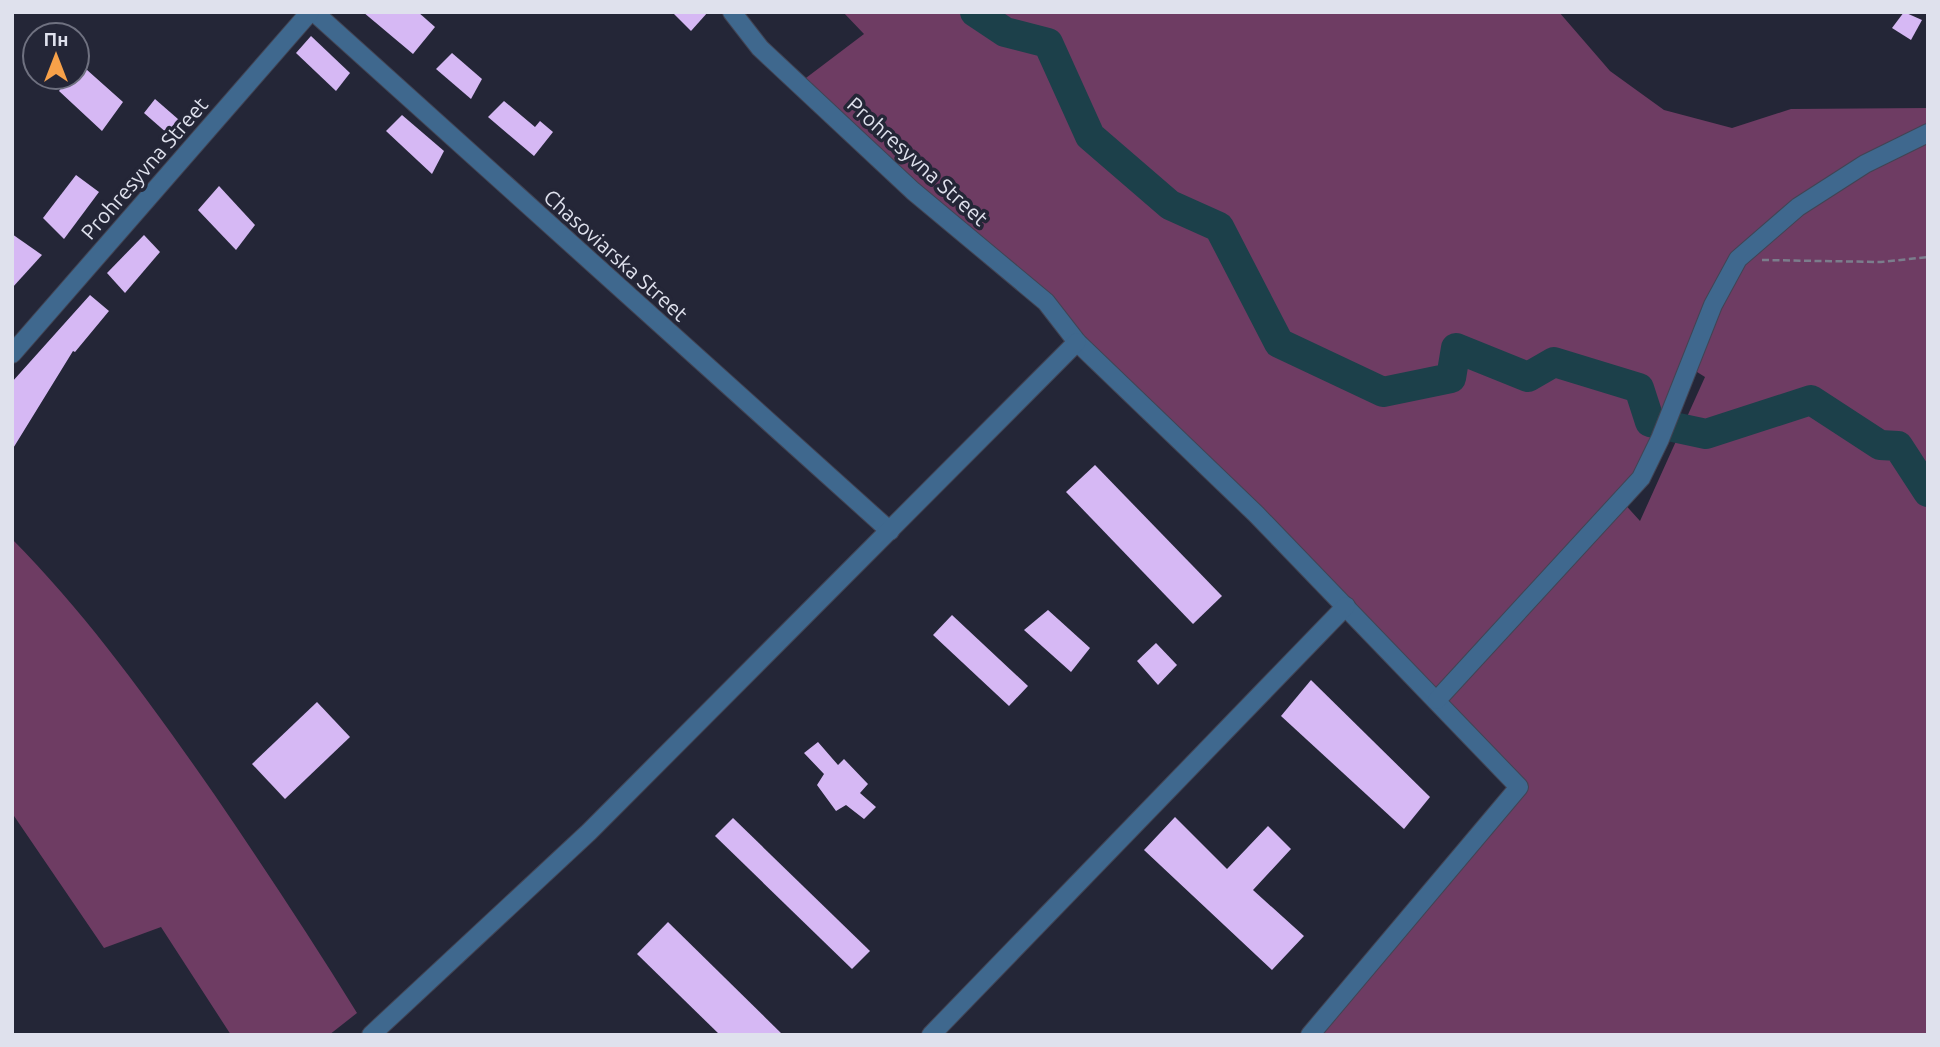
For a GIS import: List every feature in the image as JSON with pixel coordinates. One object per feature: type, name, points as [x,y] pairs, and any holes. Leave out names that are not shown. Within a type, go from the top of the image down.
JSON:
[{"type":"street","name":"Prohresyvna Street","points":[[12,354],[312,12]]},
{"type":"street","name":"Chasoviarska Street","points":[[312,12],[890,531]]},
{"type":"street","name":"Prohresyvna Street","points":[[732,12],[760,48],[913,191],[1046,302],[1077,342],[1256,514],[1519,787],[1310,1035]]},
{"type":"street","points":[[1437,700],[1641,478],[1660,439],[1713,306],[1738,259],[1798,207],[1865,164],[1928,133]]},
{"type":"street","points":[[371,1035],[589,832],[1077,342]]},
{"type":"street","points":[[931,1035],[1346,606]]},
{"type":"path","points":[[1738,259],[1881,262],[1928,257]]},
{"type":"shaded area","points":[[843,12],[1559,12],[1610,71],[1664,110],[1732,128],[1791,109],[1928,108],[1928,1035],[1310,1035],[1518,787],[1077,342],[798,84],[864,34]],"holes":[[[1689,367],[1705,377],[1640,521],[1621,500]]]},
{"type":"shaded area","points":[[12,539],[67,599],[143,695],[214,794],[322,957],[357,1013],[329,1035],[231,1035],[161,927],[104,948],[12,813]]},
{"type":"building","points":[[363,12],[418,12],[435,27],[413,54]]},
{"type":"building","points":[[672,12],[708,12],[691,31]]},
{"type":"building","points":[[1904,12],[1922,20],[1911,40],[1892,28]]},
{"type":"building","points":[[311,36],[350,73],[336,91],[296,53]]},
{"type":"building","points":[[452,53],[482,79],[471,99],[436,69]]},
{"type":"building","points":[[91,73],[123,102],[102,131],[59,91],[91,91]]},
{"type":"building","points":[[155,99],[186,126],[176,141],[144,113]]},
{"type":"building","points":[[504,101],[535,127],[540,121],[553,132],[534,156],[488,117]]},
{"type":"building","points":[[402,115],[444,151],[432,174],[386,131]]},
{"type":"building","points":[[76,175],[99,192],[64,239],[43,218]]},
{"type":"building","points":[[219,186],[255,225],[236,250],[198,210]]},
{"type":"building","points":[[12,234],[42,255],[12,288]]},
{"type":"building","points":[[144,235],[160,252],[125,293],[107,273]]},
{"type":"building","points":[[90,295],[109,311],[75,352],[73,351],[12,450],[12,382]]},
{"type":"building","points":[[1095,465],[1222,596],[1193,624],[1066,492]]},
{"type":"building","points":[[1048,610],[1090,648],[1071,672],[1024,630]]},
{"type":"building","points":[[952,615],[1028,686],[1009,706],[933,635]]},
{"type":"building","points":[[1156,643],[1177,665],[1158,685],[1137,661]]},
{"type":"building","points":[[1311,680],[1430,797],[1404,829],[1281,716]]},
{"type":"building","points":[[317,702],[350,737],[285,799],[252,764]]},
{"type":"building","points":[[818,742],[838,765],[844,759],[868,784],[860,793],[876,807],[864,819],[846,805],[836,811],[817,785],[824,774],[804,753]]},
{"type":"building","points":[[1175,817],[1227,869],[1268,826],[1291,849],[1253,890],[1304,936],[1272,970],[1144,850]]},
{"type":"building","points":[[733,818],[870,951],[852,969],[715,836]]},
{"type":"building","points":[[668,922],[783,1035],[720,1035],[637,954]]},
{"type":"waterway","points":[[975,12],[1005,32],[1048,43],[1090,136],[1170,205],[1219,227],[1279,343],[1383,392],[1451,378],[1456,348],[1528,377],[1554,362],[1639,388],[1650,422],[1706,434],[1811,400],[1880,445],[1898,446],[1928,492]]}]
